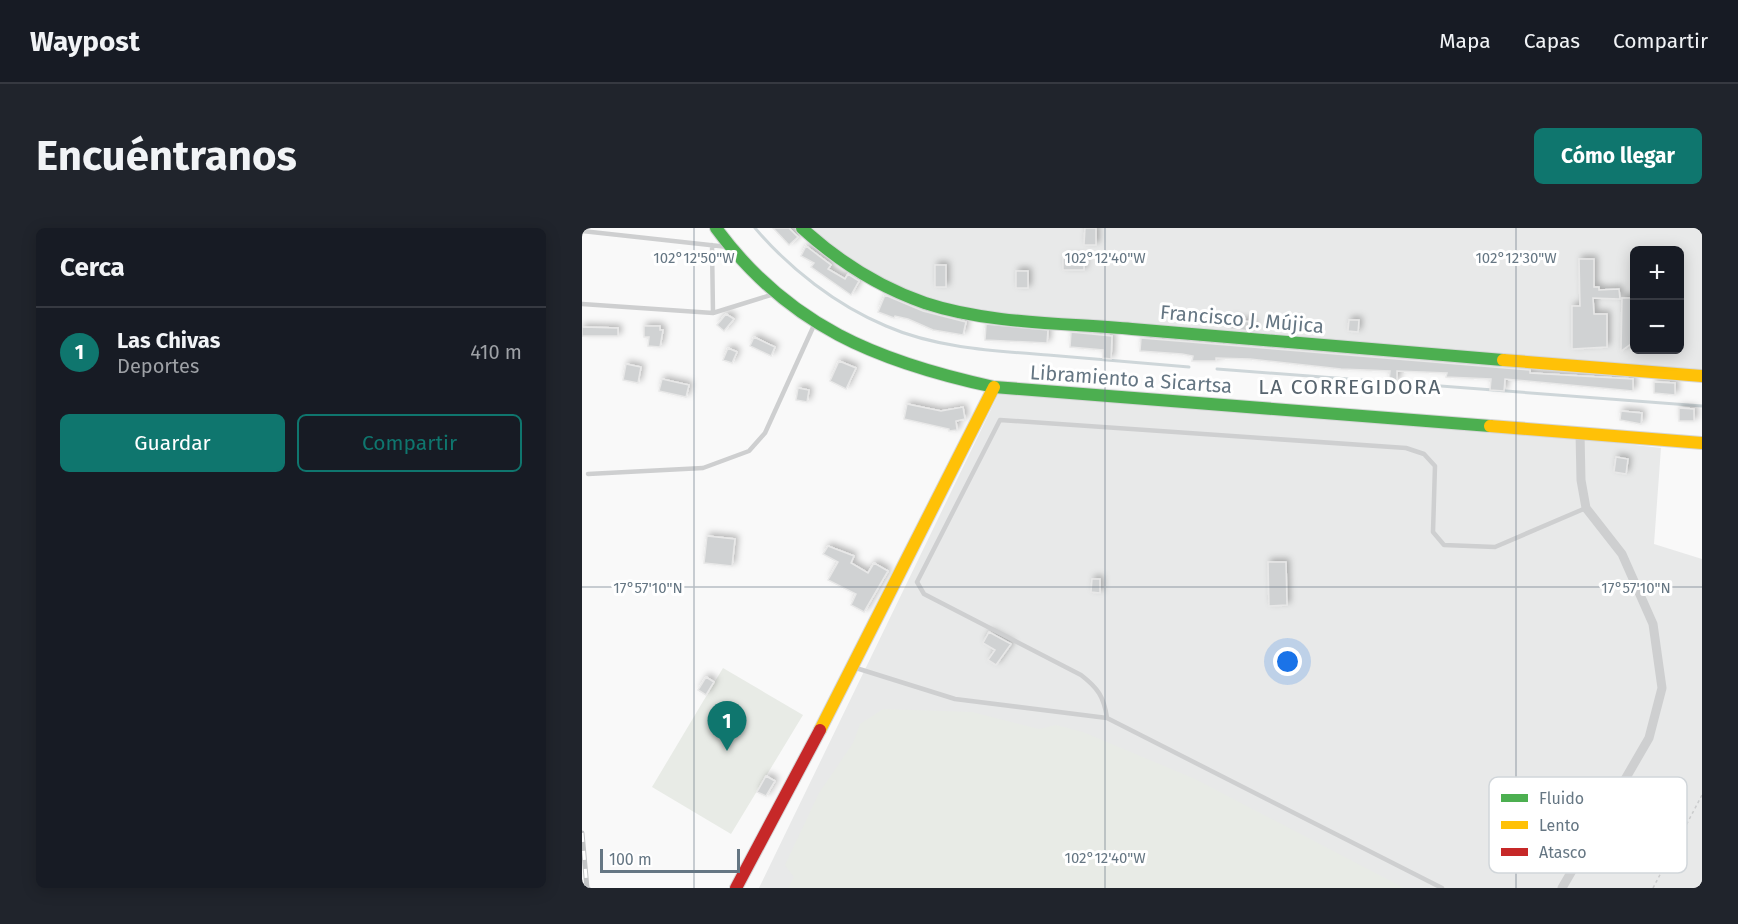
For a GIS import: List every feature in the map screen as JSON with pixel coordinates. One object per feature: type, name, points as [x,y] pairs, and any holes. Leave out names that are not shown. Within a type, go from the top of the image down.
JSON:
[{"type":"main road","name":"Libramiento a Sicartsa","points":[[716,228],[728,247],[776,293],[816,321],[847,341],[902,364],[948,378],[994,387],[1702,443]]},
{"type":"main road","name":"Francisco J. Mújica","points":[[802,228],[826,251],[882,285],[946,309],[1036,321],[1702,376]]},
{"type":"main road","points":[[736,888],[854,667],[994,387]]},
{"type":"street","points":[[1580,434],[1581,480],[1586,508],[1622,554],[1653,624],[1662,688],[1649,738],[1626,777]]},
{"type":"street","points":[[1562,888],[1571,873]]},
{"type":"lane","points":[[582,231],[728,247]]},
{"type":"lane","points":[[712,245],[713,313]]},
{"type":"lane","points":[[582,304],[713,313],[776,293]]},
{"type":"lane","points":[[588,474],[703,468],[749,451],[765,433],[816,321]]},
{"type":"lane","points":[[1107,718],[1105,699],[1095,686],[1081,675],[924,594],[919,589],[917,582],[1000,420],[1407,448],[1424,454],[1435,466],[1433,532],[1444,544],[1495,547],[1586,508]]},
{"type":"lane","points":[[854,667],[955,699],[1107,718],[1443,888]]},
{"type":"path","points":[[1687,823],[1702,795]]},
{"type":"path","points":[[1653,888],[1661,873]]},
{"type":"shaded area","points":[[812,228],[1702,228],[1702,370],[1036,317],[946,305],[885,281],[832,245]]},
{"type":"shaded area","points":[[999,393],[1556,436],[1661,448],[1654,544],[1702,559],[1702,888],[759,888]]},
{"type":"shaded area","points":[[723,668],[803,715],[731,834],[652,787]]},
{"type":"shaded area","points":[[883,709],[972,712],[1039,729],[1056,725],[1083,732],[1195,779],[1404,888],[788,888],[794,877],[785,865],[819,793],[853,743],[860,724]]},
{"type":"building","points":[[773,228],[789,228],[798,237],[789,245]]},
{"type":"building","points":[[1085,228],[1096,228],[1096,245],[1084,245]]},
{"type":"building","points":[[806,246],[831,265],[828,269],[845,279],[848,274],[859,281],[851,295],[811,267],[814,263],[801,256]]},
{"type":"building","points":[[1063,258],[1084,258],[1084,270],[1063,270]]},
{"type":"building","points":[[1579,259],[1594,259],[1594,287],[1599,287],[1599,290],[1619,289],[1620,299],[1593,298],[1594,314],[1607,314],[1607,347],[1572,349],[1572,306],[1580,306]]},
{"type":"building","points":[[935,265],[946,265],[946,287],[935,287]]},
{"type":"building","points":[[1016,271],[1028,271],[1028,288],[1016,288]]},
{"type":"building","points":[[885,295],[923,311],[966,322],[963,335],[933,330],[908,319],[895,316],[894,318],[878,312]]},
{"type":"building","points":[[1622,298],[1630,298],[1630,345],[1621,351]]},
{"type":"building","points":[[726,314],[734,319],[724,331],[717,325]]},
{"type":"building","points":[[1230,320],[1253,322],[1252,331],[1230,329]]},
{"type":"building","points":[[1349,320],[1359,320],[1358,332],[1348,331]]},
{"type":"building","points":[[986,324],[1048,330],[1047,343],[985,340]]},
{"type":"building","points":[[644,326],[660,326],[660,330],[663,330],[660,347],[648,346],[649,337],[644,337]]},
{"type":"building","points":[[582,327],[618,328],[618,336],[582,336]]},
{"type":"building","points":[[1071,332],[1112,336],[1111,359],[1103,358],[1103,350],[1070,347]]},
{"type":"building","points":[[754,337],[775,347],[771,356],[750,346]]},
{"type":"building","points":[[1141,338],[1530,370],[1530,373],[1633,379],[1633,391],[1505,379],[1504,391],[1490,390],[1491,379],[1446,377],[1447,373],[1397,371],[1397,382],[1389,382],[1390,371],[1341,369],[1250,359],[1216,358],[1216,361],[1192,361],[1193,356],[1140,351]]},
{"type":"building","points":[[728,348],[737,352],[732,363],[723,360]]},
{"type":"building","points":[[839,361],[856,368],[846,389],[830,381]]},
{"type":"building","points":[[626,364],[641,367],[638,383],[623,380]]},
{"type":"building","points":[[662,379],[689,385],[686,397],[659,391]]},
{"type":"building","points":[[1654,382],[1675,383],[1675,395],[1654,393]]},
{"type":"building","points":[[798,388],[809,390],[807,402],[796,400]]},
{"type":"building","points":[[907,404],[941,411],[963,407],[965,419],[956,421],[957,430],[949,431],[949,429],[904,419]]},
{"type":"building","points":[[1679,408],[1694,409],[1694,421],[1679,421]]},
{"type":"building","points":[[1621,411],[1642,413],[1641,424],[1620,420]]},
{"type":"building","points":[[1616,457],[1628,459],[1626,474],[1614,472]]},
{"type":"building","points":[[707,536],[735,539],[732,566],[704,563]]},
{"type":"building","points":[[828,546],[854,556],[851,563],[868,573],[874,563],[888,571],[864,612],[851,605],[856,594],[828,580],[838,562],[823,554]]},
{"type":"building","points":[[1268,562],[1286,562],[1287,605],[1269,606]]},
{"type":"building","points":[[1092,579],[1100,579],[1100,593],[1091,592]]},
{"type":"building","points":[[989,632],[1011,644],[996,665],[988,660],[995,650],[983,643]]},
{"type":"building","points":[[706,677],[714,682],[706,695],[698,690]]},
{"type":"building","points":[[766,776],[775,781],[766,796],[757,792]]},
{"type":"waterway","points":[[755,228],[783,258],[832,297],[867,317],[905,333],[945,344],[986,350],[1189,367]]},
{"type":"waterway","points":[[1217,369],[1702,406]]},
{"type":"railway","points":[[582,833],[587,888]]},
{"type":"traffic: fast","points":[[716,228],[744,262],[774,291],[805,315],[838,335],[874,352],[952,377],[994,387],[1490,426]]},
{"type":"traffic: fast","points":[[802,228],[845,262],[875,281],[925,303],[975,315],[1027,322],[1503,360]]},
{"type":"traffic: slow","points":[[1503,360],[1702,376]]},
{"type":"traffic: slow","points":[[820,730],[994,387]]},
{"type":"traffic: slow","points":[[1490,426],[1702,443]]},
{"type":"traffic: jam","points":[[736,888],[820,730]]},
{"type":"place","name":"Las Chivas","points":[[727,751]]},
{"type":"district","name":"LA CORREGIDORA","points":[[1350,387]]}]
